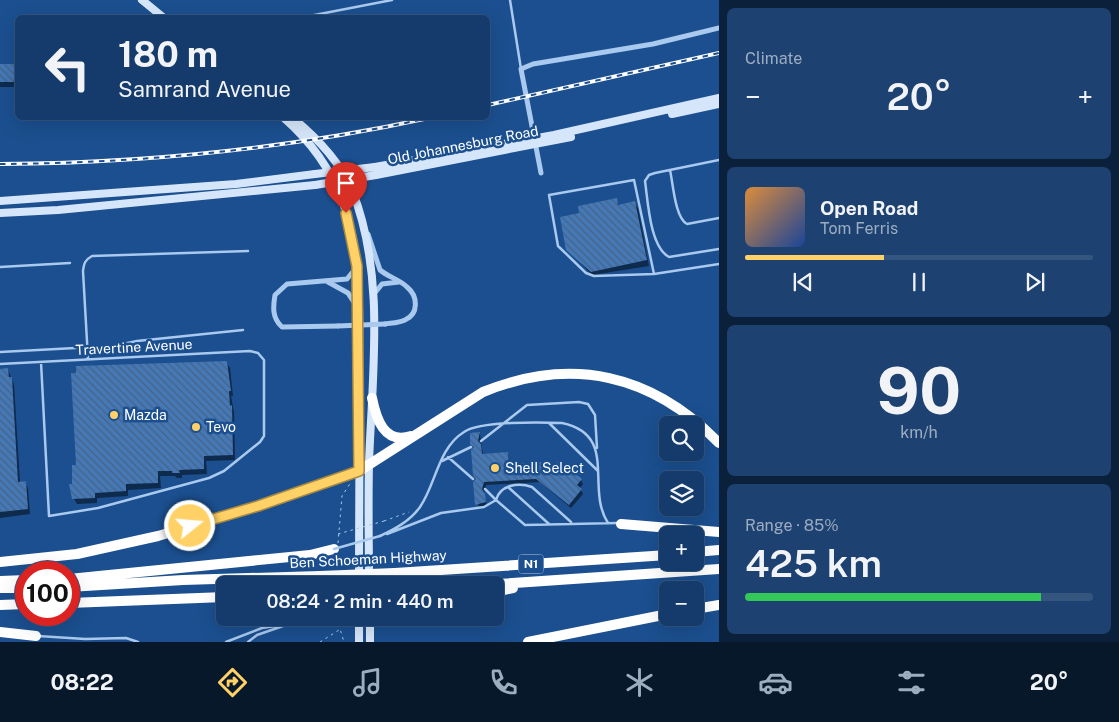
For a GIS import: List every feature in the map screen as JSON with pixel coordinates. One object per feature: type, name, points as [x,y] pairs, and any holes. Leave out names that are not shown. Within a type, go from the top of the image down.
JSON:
[{"type":"highway","points":[[0,562],[77,554],[158,536],[258,506],[359,471],[467,401],[500,385],[546,375],[578,374],[629,382],[665,398],[688,413],[719,443]]},
{"type":"highway","points":[[372,398],[380,424],[390,435],[407,437],[419,433]]},
{"type":"highway","points":[[621,524],[719,532]]},
{"type":"highway","points":[[80,578],[310,555],[334,549]]},
{"type":"highway","points":[[704,551],[719,550]]},
{"type":"highway","name":"Ben Schoeman Highway","points":[[80,586],[182,580],[395,573],[659,555]]},
{"type":"highway","name":"N1","points":[[504,584],[719,569]]},
{"type":"highway","points":[[0,581],[15,580]]},
{"type":"highway","points":[[504,590],[548,581]]},
{"type":"highway","points":[[0,588],[15,588]]},
{"type":"highway","points":[[80,602],[216,597]]},
{"type":"highway","points":[[0,605],[15,604]]},
{"type":"highway","points":[[704,608],[719,605]]},
{"type":"highway","points":[[528,642],[659,616]]},
{"type":"highway","points":[[0,632],[40,636]]},
{"type":"main road","points":[[142,0],[160,15]]},
{"type":"main road","name":"Old Johannesburg Road","points":[[535,142],[719,98]]},
{"type":"main road","name":"Old Johannesburg Road","points":[[0,213],[58,210],[315,185],[375,171],[535,142],[719,104]]},
{"type":"main road","points":[[286,120],[316,153],[336,186],[350,225],[357,266],[359,311],[359,576]]},
{"type":"main road","points":[[295,120],[323,146],[338,165],[352,189],[363,220],[369,252],[372,297],[369,576]]},
{"type":"main road","name":"Old Johannesburg Road","points":[[0,201],[236,184],[315,174],[375,171]]},
{"type":"main road","points":[[359,626],[359,642]]},
{"type":"main road","points":[[370,626],[370,642]]},
{"type":"street","points":[[541,173],[522,69],[536,63],[652,44],[719,28]]},
{"type":"street","points":[[357,266],[347,279],[287,284],[282,287],[276,295],[274,302],[276,321],[282,327],[291,328],[385,324],[403,321],[413,313],[415,307],[413,294],[400,282],[382,272],[376,266],[363,220]]},
{"type":"street","points":[[325,281],[348,293],[359,311]]},
{"type":"street","points":[[372,297],[376,288],[382,284],[400,282]]},
{"type":"lane","points":[[314,15],[392,0]]},
{"type":"lane","points":[[510,0],[522,69]]},
{"type":"lane","points":[[719,160],[649,175],[644,181],[658,248],[669,257],[719,249]]},
{"type":"lane","points":[[670,170],[678,212],[683,222],[687,224],[719,218]]},
{"type":"lane","points":[[654,274],[634,180],[549,196],[558,246],[586,273],[594,276],[654,274],[719,264]]},
{"type":"lane","points":[[88,359],[83,271],[84,262],[88,258],[92,256],[248,251]]},
{"type":"lane","points":[[0,266],[70,263]]},
{"type":"lane","points":[[0,352],[88,348],[243,330]]},
{"type":"lane","name":"Travertine Avenue","points":[[0,364],[250,351],[258,353],[264,360],[264,436],[260,442],[224,471],[209,478],[98,508],[49,516],[41,362]]},
{"type":"lane","points":[[481,441],[527,405],[584,402],[593,408],[596,414],[601,506],[608,523]]},
{"type":"lane","points":[[548,422],[598,471]]},
{"type":"lane","points":[[381,536],[404,523],[420,508],[440,462],[464,432],[504,424],[562,423],[578,428],[590,438],[597,450]]},
{"type":"lane","points":[[440,462],[471,447]]},
{"type":"lane","points":[[448,457],[473,479]]},
{"type":"lane","points":[[334,549],[381,536],[441,513],[484,507],[496,500],[500,491],[508,486],[532,487],[572,523]]},
{"type":"lane","points":[[508,486],[549,524]]},
{"type":"lane","points":[[485,489],[525,525],[572,523],[621,524]]},
{"type":"lane","points":[[226,642],[262,628],[276,626]]},
{"type":"lane","points":[[248,642],[270,630],[285,626]]},
{"type":"lane","points":[[40,636],[86,641],[126,638],[138,642]]},
{"type":"lane","points":[[40,636],[50,642]]},
{"type":"lane","points":[[110,638],[114,642]]},
{"type":"path","points":[[339,568],[338,534],[342,496],[359,471]]},
{"type":"path","points":[[338,534],[384,521]]},
{"type":"path","points":[[340,626],[344,642]]},
{"type":"path","points":[[320,642],[340,630]]},
{"type":"building","points":[[0,64],[15,64],[15,82],[0,82]]},
{"type":"building","points":[[617,198],[618,205],[635,201],[647,260],[591,272],[566,250],[560,217],[579,213],[578,206]]},
{"type":"building","points":[[227,361],[231,391],[229,391],[230,406],[232,405],[233,455],[204,456],[204,469],[179,470],[180,473],[158,471],[158,483],[126,484],[126,491],[95,493],[95,498],[72,499],[69,484],[72,484],[72,465],[76,465],[71,373],[76,373],[76,366]]},
{"type":"building","points":[[8,368],[9,377],[12,377],[18,482],[26,481],[28,509],[0,512],[0,369]]},
{"type":"building","points":[[480,432],[478,441],[481,444],[482,454],[508,452],[509,464],[544,462],[552,469],[559,460],[582,479],[577,485],[582,489],[569,505],[536,479],[484,482],[482,489],[486,502],[475,505],[473,482],[476,479],[473,475],[471,450],[474,447],[470,444],[470,433]]},
{"type":"railway","points":[[490,105],[719,53]]},
{"type":"railway","points":[[0,164],[109,161],[216,152],[322,138],[419,120]]},
{"type":"place","name":"Mazda","points":[[114,415]]},
{"type":"place","name":"Tevo","points":[[196,427]]},
{"type":"place","name":"Shell Select","points":[[495,468]]},
{"type":"route","points":[[190,526],[258,506],[359,471],[360,389],[357,266],[355,246],[346,213]]}]
